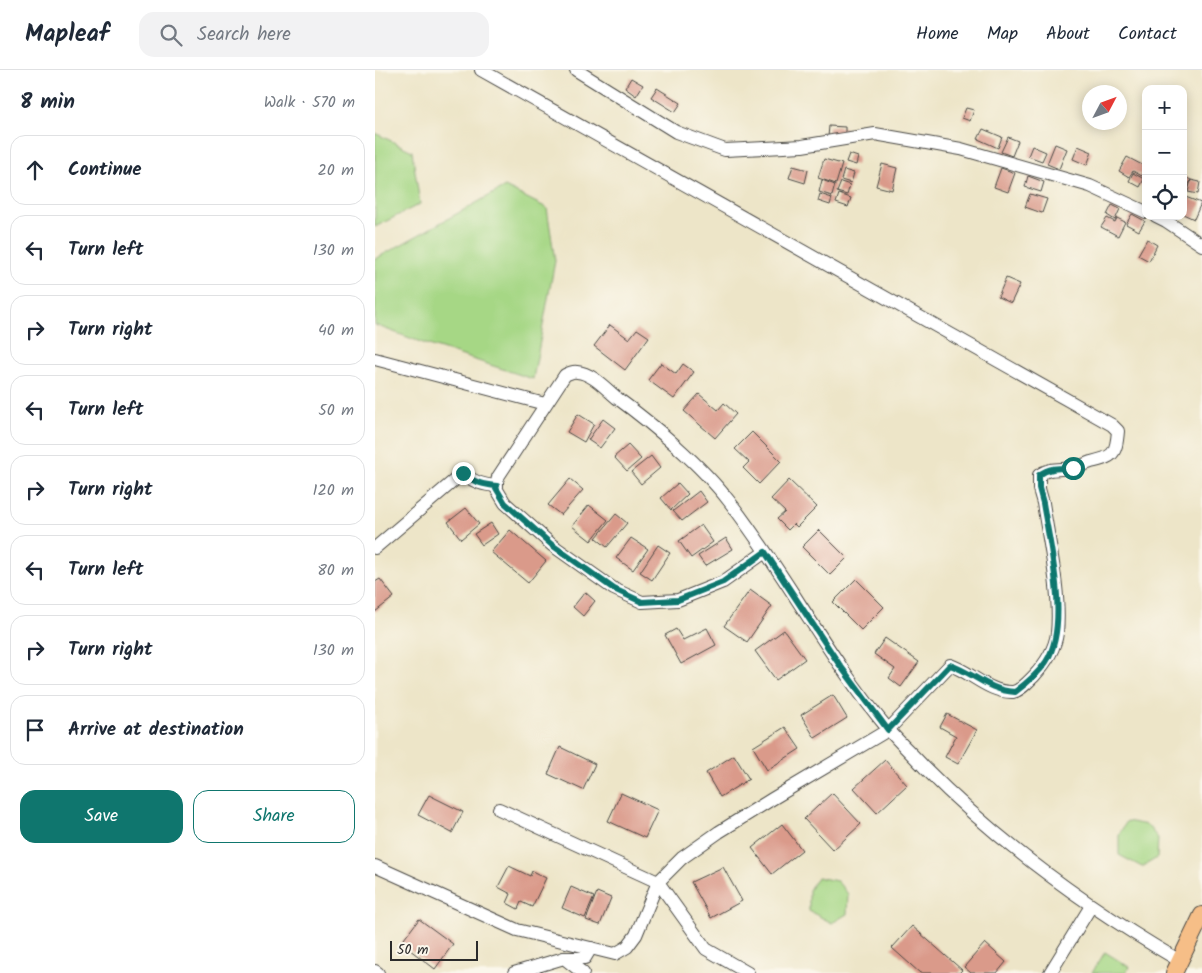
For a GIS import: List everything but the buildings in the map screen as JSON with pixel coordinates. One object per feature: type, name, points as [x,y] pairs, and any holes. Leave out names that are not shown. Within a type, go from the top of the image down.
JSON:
[{"type":"main road","points":[[1177,967],[1202,914]]},
{"type":"street","points":[[375,866],[517,930],[615,954],[627,947],[636,935],[658,882],[682,858],[719,832],[888,730],[950,665],[959,668],[991,687],[1015,692],[1040,670],[1047,661],[1057,633],[1058,604],[1043,503],[1039,488],[1039,475],[1047,470],[1073,468],[1103,460],[1113,453],[1118,431],[1112,425],[481,70]]},
{"type":"street","points":[[576,70],[676,132],[725,150],[802,146],[875,134],[961,149],[1090,186],[1142,210]]},
{"type":"street","points":[[1162,220],[1202,245]]},
{"type":"street","points":[[375,359],[545,404]]},
{"type":"street","points":[[765,552],[723,582],[678,600],[642,602],[614,589],[552,545],[505,503],[496,488],[498,476],[565,375],[576,371],[586,374],[635,411],[692,462],[728,500],[765,552],[839,664],[888,730],[940,783],[985,825],[1039,868],[1135,935],[1177,967]]},
{"type":"street","points":[[375,548],[463,473],[476,482],[497,486]]},
{"type":"street","points":[[499,809],[658,882],[706,949],[748,973]]},
{"type":"street","points":[[1050,973],[1091,906]]},
{"type":"street","points":[[514,973],[563,958],[585,958],[591,948]]},
{"type":"street","points":[[563,958],[583,973]]},
{"type":"green space","points":[[375,133],[412,151],[420,204],[375,227]]},
{"type":"green space","points":[[505,187],[547,208],[555,261],[533,379],[375,325],[375,259]]},
{"type":"green space","points":[[1127,821],[1147,825],[1158,838],[1157,858],[1142,867],[1119,855],[1119,834]]},
{"type":"green space","points":[[817,877],[837,881],[848,894],[847,914],[832,923],[809,911],[809,890]]},
{"type":"green space","points":[[1105,952],[1129,967],[1126,973],[1092,973]]},
{"type":"route","points":[[463,473],[476,482],[497,486],[496,488],[505,503],[552,545],[614,589],[642,602],[678,600],[723,582],[765,552],[839,664],[888,730],[950,665],[959,668],[991,687],[1015,692],[1028,682],[1047,661],[1057,633],[1058,604],[1043,503],[1039,488],[1039,475],[1047,470],[1056,468],[1073,468]]}]
